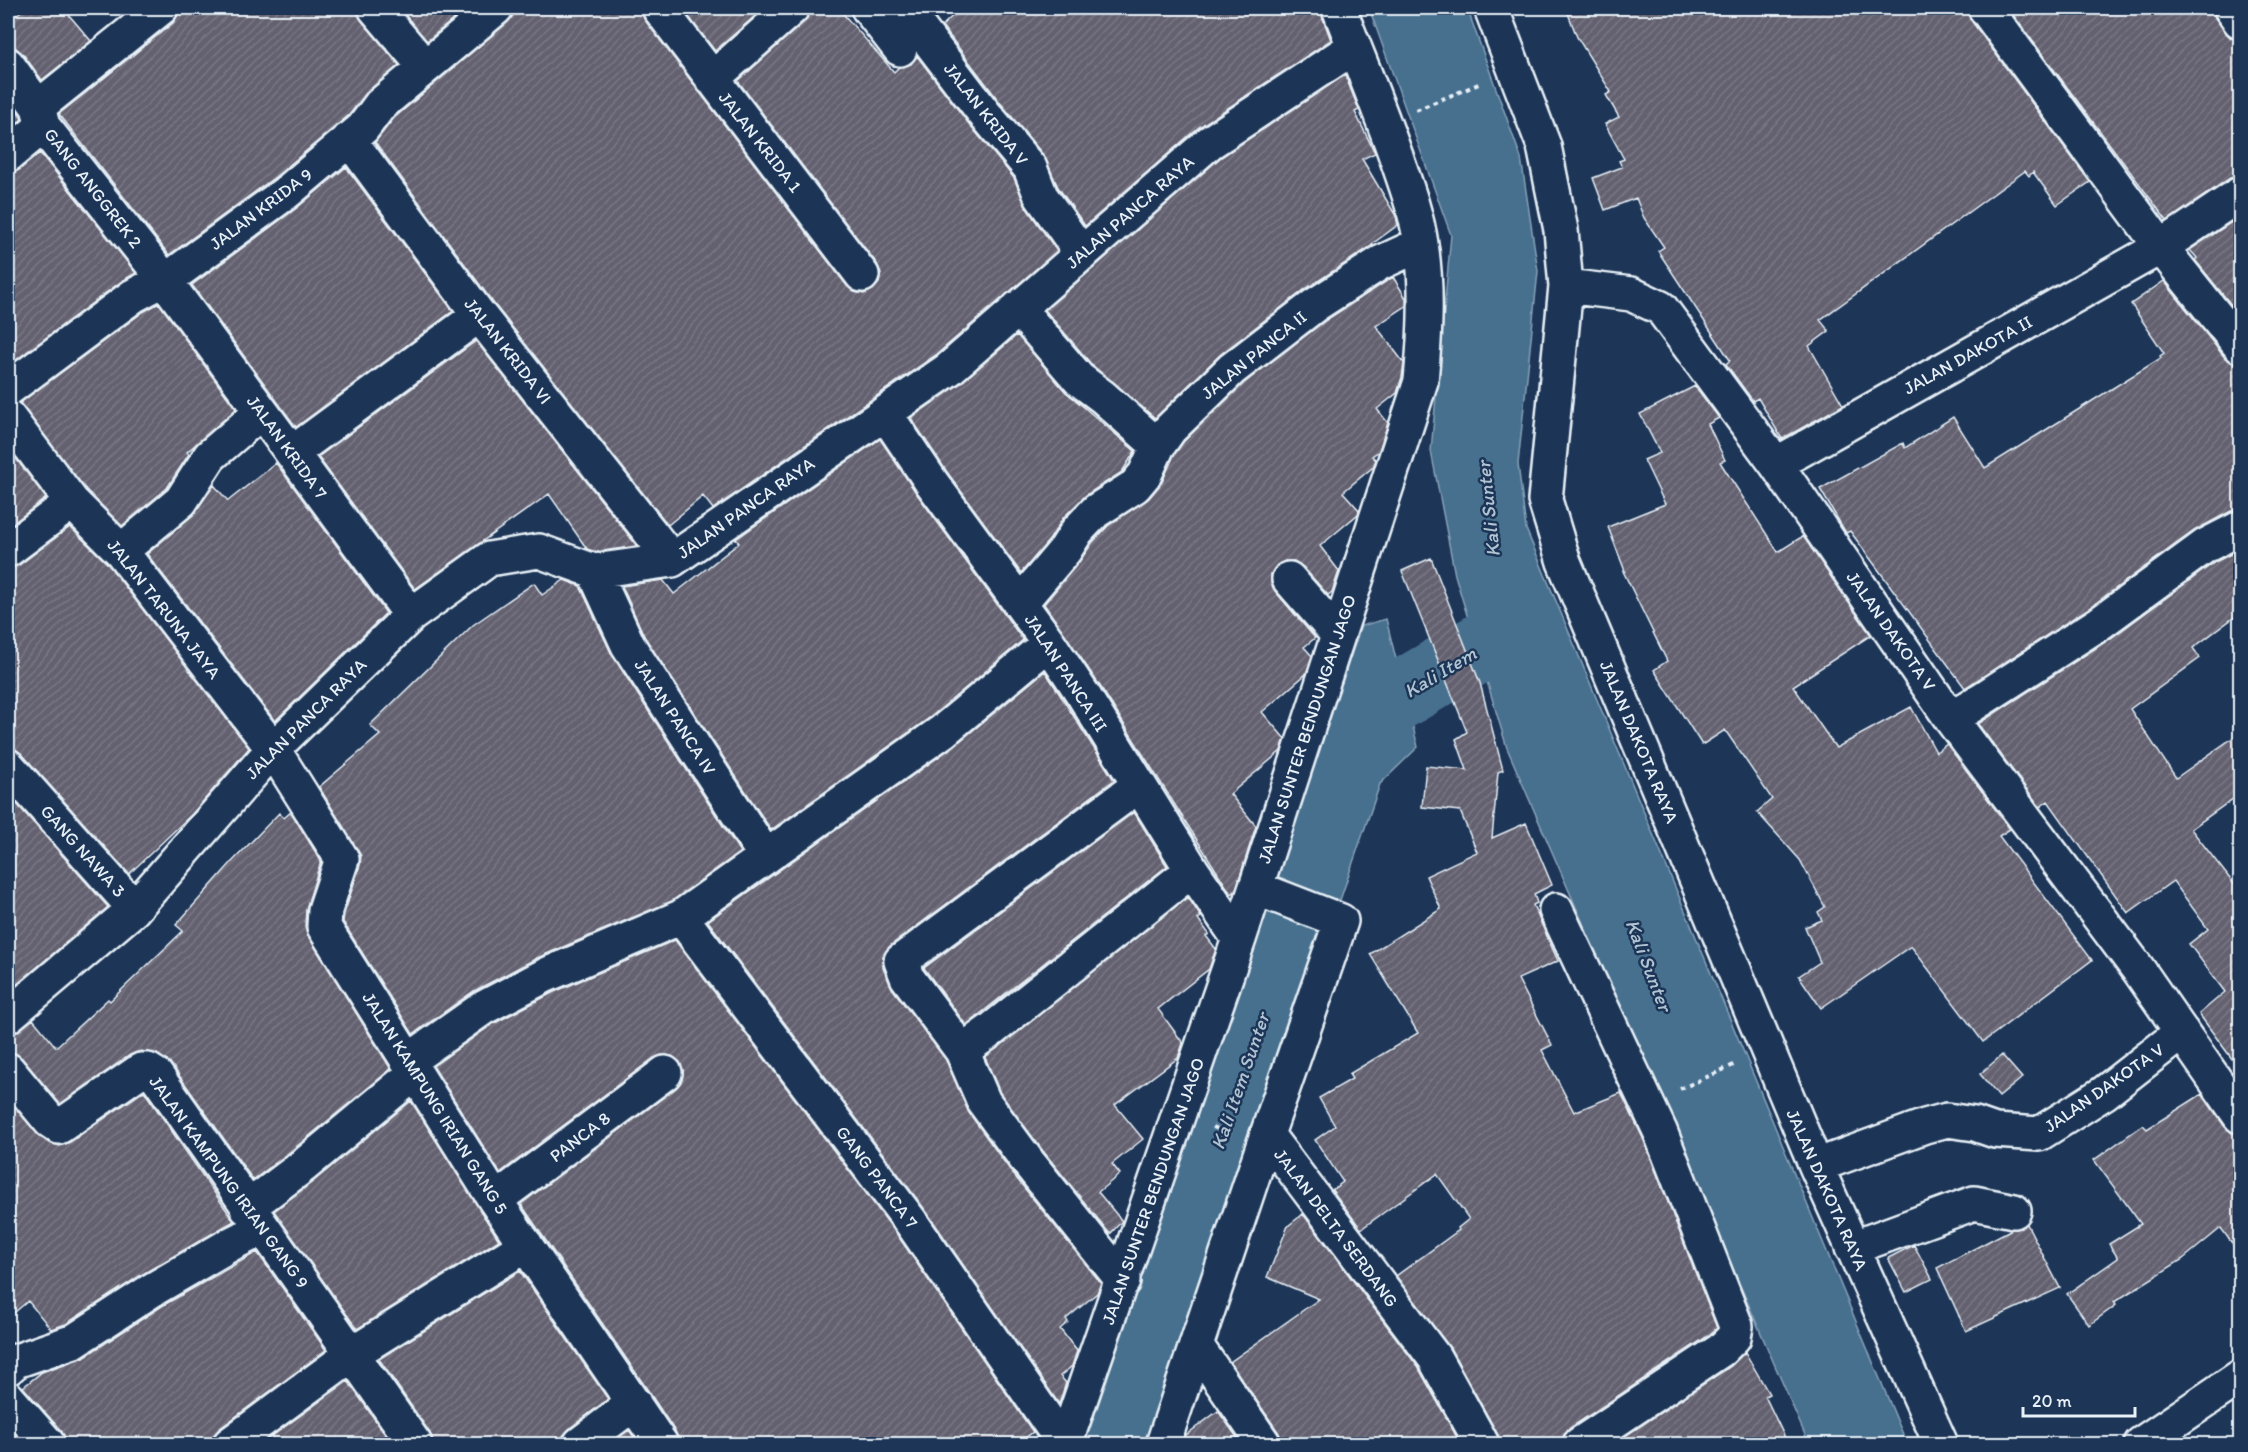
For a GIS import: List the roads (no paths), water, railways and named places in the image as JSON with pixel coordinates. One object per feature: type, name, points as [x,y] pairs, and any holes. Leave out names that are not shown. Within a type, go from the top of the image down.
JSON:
[{"type":"street","points":[[8,155],[41,116],[161,8]]},
{"type":"street","points":[[375,8],[425,67]]},
{"type":"street","name":"JALAN KRIDA 9","points":[[9,397],[133,296],[164,279],[287,192],[363,128],[380,105],[496,8]]},
{"type":"street","name":"JALAN KRIDA 1","points":[[659,8],[862,275]]},
{"type":"street","points":[[712,79],[792,8]]},
{"type":"street","points":[[868,8],[900,49]]},
{"type":"street","name":"JALAN KRIDA V","points":[[904,8],[984,113],[1030,168],[1041,196],[1082,254]]},
{"type":"street","name":"JALAN SUNTER BENDUNGAN JAGO","points":[[1065,1444],[1239,939],[1259,890],[1337,634],[1421,381],[1425,280],[1421,244],[1412,205],[1388,133],[1339,8]]},
{"type":"street","name":"JALAN DAKOTA RAYA","points":[[1491,8],[1544,146],[1561,230],[1566,286],[1545,500],[1564,562],[1816,1166],[1941,1444]]},
{"type":"street","points":[[1985,8],[2161,247],[2241,346]]},
{"type":"street","points":[[2231,8],[2241,21]]},
{"type":"street","name":"JALAN PANCA RAYA","points":[[8,1016],[133,910],[273,749],[411,615],[489,559],[539,551],[594,572],[672,560],[949,369],[1209,143],[1354,47]]},
{"type":"street","name":"GANG ANGGREK 2","points":[[8,65],[41,116],[164,279]]},
{"type":"street","name":"JALAN KRIDA VI","points":[[349,139],[479,315],[672,560]]},
{"type":"street","name":"JALAN DAKOTA II","points":[[1776,464],[2161,247],[2241,194]]},
{"type":"street","name":"JALAN PANCA II","points":[[1020,603],[1065,550],[1077,531],[1096,511],[1135,486],[1145,474],[1158,446],[1170,429],[1225,375],[1315,305],[1380,262],[1421,244]]},
{"type":"street","name":"JALAN KRIDA 7","points":[[164,279],[411,615]]},
{"type":"street","name":"JALAN DAKOTA V","points":[[1566,286],[1631,294],[1661,308],[1776,464],[1951,719],[2138,969],[2241,1116]]},
{"type":"street","points":[[1018,308],[1079,379],[1158,446]]},
{"type":"street","points":[[292,453],[479,315]]},
{"type":"street","name":"JALAN TARUNA JAYA","points":[[9,397],[72,502],[121,551],[273,749]]},
{"type":"street","points":[[121,551],[181,501],[210,456],[261,412]]},
{"type":"street","name":"JALAN PANCA III","points":[[885,413],[932,483],[1020,603],[1084,696],[1191,870],[1239,939]]},
{"type":"street","points":[[8,550],[72,502]]},
{"type":"street","points":[[1951,719],[2100,623],[2205,546],[2241,528]]},
{"type":"street","name":"JALAN PANCA IV","points":[[594,572],[628,645],[766,856]]},
{"type":"street","points":[[1289,579],[1337,634]]},
{"type":"street","points":[[8,1368],[16,1361],[74,1341],[152,1290],[222,1249],[255,1218],[303,1166],[412,1067],[483,1008],[546,975],[681,917],[943,731],[1048,644]]},
{"type":"street","name":"JALAN KAMPUNG IRIAN GANG 5","points":[[273,749],[342,858],[324,910],[324,927],[495,1200],[661,1444]]},
{"type":"street","name":"GANG NAWA 3","points":[[8,766],[127,900],[133,910]]},
{"type":"street","points":[[1123,1281],[1028,1162],[984,1102],[962,1051],[907,977],[901,962],[1138,786]]},
{"type":"street","points":[[962,1051],[1191,870]]},
{"type":"street","points":[[1253,1136],[1341,921],[1259,890]]},
{"type":"street","points":[[1556,910],[1660,1131],[1736,1326],[1734,1337],[1721,1350],[1580,1444]]},
{"type":"street","name":"GANG PANCA 7","points":[[681,917],[911,1222],[1065,1444]]},
{"type":"street","name":"JALAN DAKOTA V","points":[[1816,1166],[1947,1120],[1975,1124],[1995,1131],[2039,1134],[2104,1093],[2182,1032]]},
{"type":"street","name":"JALAN KAMPUNG IRIAN GANG 9","points":[[8,1070],[50,1121],[59,1126],[141,1070],[148,1070],[156,1075],[415,1444]]},
{"type":"street","name":"PANCA 8","points":[[495,1200],[665,1073]]},
{"type":"street","name":"JALAN DELTA SERDANG","points":[[1163,1444],[1196,1345],[1253,1136]]},
{"type":"street","name":"JALAN DELTA SERDANG","points":[[1253,1136],[1434,1357],[1482,1444]]},
{"type":"street","points":[[1852,1248],[1974,1203],[2014,1211]]},
{"type":"street","points":[[230,1444],[352,1354],[526,1245]]},
{"type":"street","points":[[1196,1345],[1264,1444]]},
{"type":"street","points":[[2141,1444],[2241,1377]]},
{"type":"street","points":[[8,1398],[39,1442]]},
{"type":"street","points":[[580,1444],[634,1403]]},
{"type":"water","name":"Kali Sunter","points":[[1369,8],[1467,8],[1521,158],[1538,271],[1518,464],[1526,529],[1907,1444],[1809,1444],[1507,748],[1455,575],[1431,451],[1451,235]]},
{"type":"water","name":"Kali Item Sunter","points":[[1386,619],[1418,747],[1380,784],[1153,1444],[1085,1444],[1361,626]]},
{"type":"waterway","name":"Kali Item","points":[[1349,759],[1363,717],[1517,626]]}]
